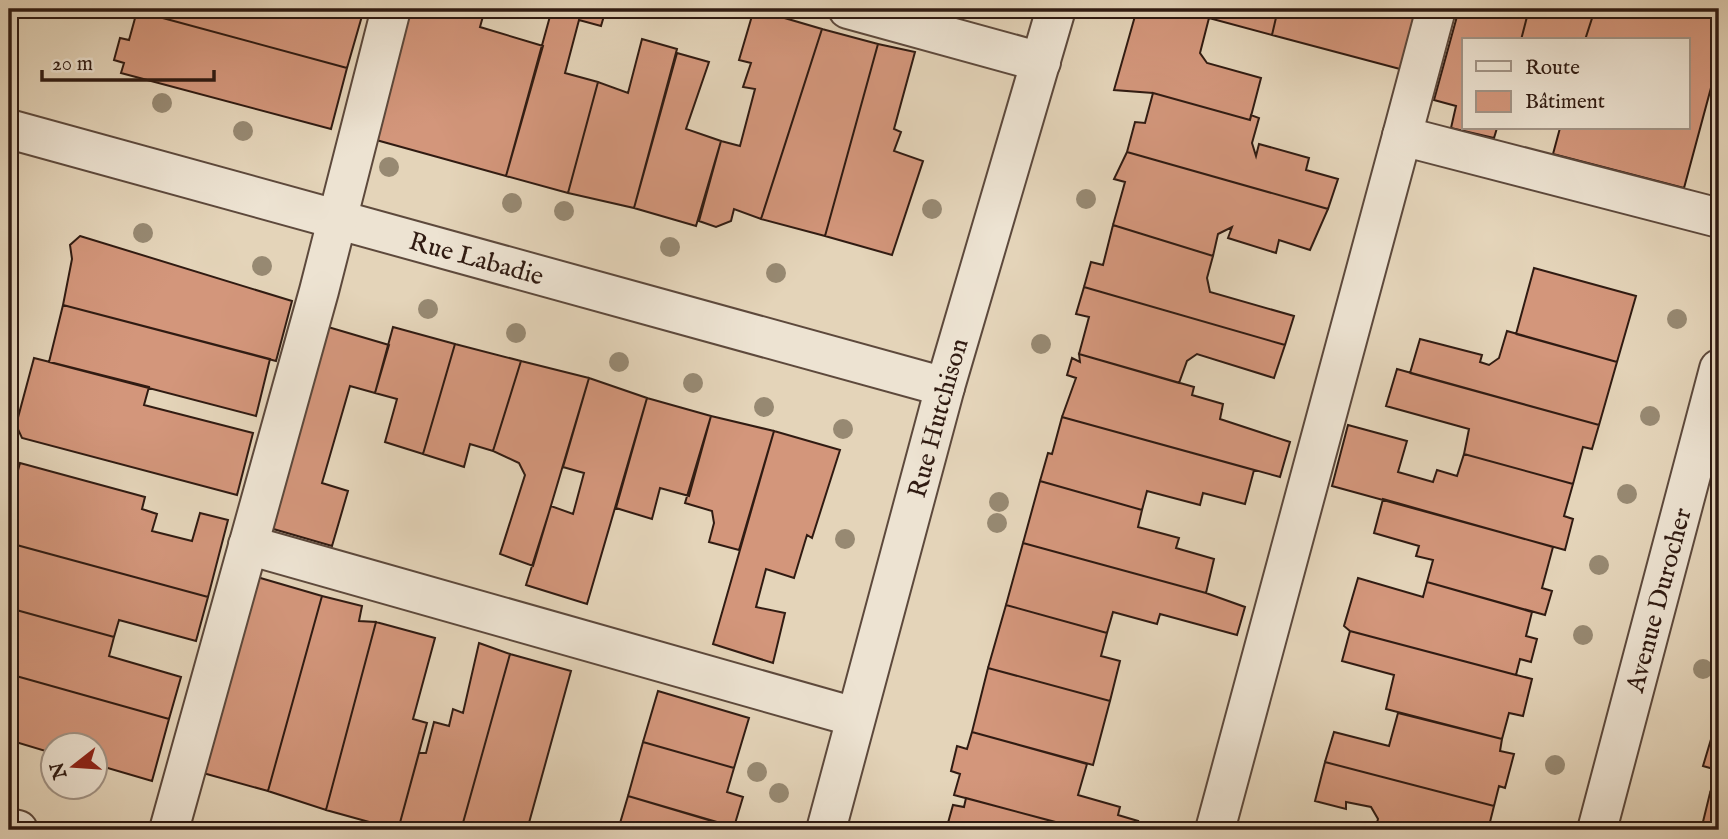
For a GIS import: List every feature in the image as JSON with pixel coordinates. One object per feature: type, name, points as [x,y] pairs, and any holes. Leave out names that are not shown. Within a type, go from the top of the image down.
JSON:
[{"type":"street","points":[[169,830],[318,290],[391,9]]},
{"type":"street","points":[[848,9],[1041,62]]},
{"type":"street","name":"Rue Hutchison","points":[[826,830],[945,387],[1056,9]]},
{"type":"street","points":[[1215,830],[1436,9]]},
{"type":"street","name":"Rue Labadie","points":[[9,129],[945,387]]},
{"type":"street","points":[[1402,136],[1719,218]]},
{"type":"street","name":"Avenue Durocher","points":[[1597,830],[1719,369]]},
{"type":"street","points":[[248,545],[855,717]]},
{"type":"street","points":[[9,828],[18,830]]},
{"type":"building","points":[[364,9],[347,68],[137,11]]},
{"type":"building","points":[[405,9],[485,9],[480,27],[543,46],[506,176],[369,138]]},
{"type":"building","points":[[552,9],[606,9],[601,26],[579,20],[565,73],[598,82],[568,193],[506,176]]},
{"type":"building","points":[[754,9],[822,29],[761,219],[734,209],[731,221],[716,227],[699,221],[721,141],[740,146],[755,89],[743,87],[751,63],[739,60]]},
{"type":"building","points":[[1137,9],[1278,9],[1272,35],[1209,18],[1200,53],[1207,63],[1261,78],[1250,120],[1153,93],[1114,90]]},
{"type":"building","points":[[1278,9],[1416,9],[1400,69],[1272,35]]},
{"type":"building","points":[[1459,9],[1529,9],[1522,38],[1462,38],[1462,130],[1496,130],[1494,138],[1451,128],[1456,106],[1434,100]]},
{"type":"building","points":[[1529,9],[1595,9],[1586,38],[1522,38]]},
{"type":"building","points":[[1595,9],[1719,9],[1719,58],[1684,188],[1553,154],[1559,130],[1690,130],[1690,38],[1586,38]]},
{"type":"building","points":[[137,11],[347,68],[331,129],[121,73],[124,63],[114,60],[120,38],[129,40]]},
{"type":"building","points":[[822,29],[878,44],[825,236],[761,219]]},
{"type":"building","points":[[642,39],[677,49],[634,208],[568,193],[598,82],[628,93]]},
{"type":"building","points":[[878,44],[915,52],[894,129],[901,132],[894,151],[923,161],[892,255],[825,236]]},
{"type":"building","points":[[677,53],[709,62],[686,129],[721,141],[696,226],[634,208]]},
{"type":"building","points":[[1153,93],[1250,120],[1251,115],[1259,118],[1252,143],[1256,156],[1259,144],[1309,158],[1306,170],[1338,179],[1328,209],[1127,152],[1135,122],[1145,123]]},
{"type":"building","points":[[1127,152],[1328,209],[1310,250],[1279,240],[1276,253],[1228,238],[1232,227],[1218,234],[1213,256],[1113,225],[1125,182],[1114,179]]},
{"type":"building","points":[[1113,225],[1213,256],[1207,278],[1210,292],[1294,316],[1285,345],[1084,287],[1091,262],[1103,265]]},
{"type":"building","points":[[80,236],[292,301],[276,361],[63,305],[72,259],[70,245]]},
{"type":"building","points":[[1534,268],[1636,296],[1617,362],[1516,334]]},
{"type":"building","points":[[1084,287],[1285,345],[1274,378],[1197,354],[1187,361],[1179,383],[1079,354],[1089,317],[1076,314]]},
{"type":"building","points":[[63,305],[270,359],[256,416],[49,362]]},
{"type":"building","points":[[328,327],[389,345],[375,393],[350,386],[322,483],[348,491],[332,546],[270,528]]},
{"type":"building","points":[[393,327],[455,344],[423,454],[385,442],[397,399],[375,393]]},
{"type":"building","points":[[1507,331],[1617,362],[1599,425],[1410,373],[1420,339],[1482,355],[1480,362],[1489,365],[1499,358]]},
{"type":"building","points":[[455,344],[521,361],[493,451],[470,444],[464,467],[423,454]]},
{"type":"building","points":[[1079,354],[1194,387],[1192,395],[1223,404],[1220,419],[1290,442],[1280,477],[1062,417],[1076,378],[1067,375],[1072,358],[1080,362]]},
{"type":"building","points":[[34,358],[149,387],[144,405],[253,433],[237,495],[22,438],[16,425]]},
{"type":"building","points":[[521,361],[589,378],[533,566],[500,554],[525,475],[519,463],[493,451]]},
{"type":"building","points":[[1397,369],[1599,425],[1592,449],[1583,447],[1573,484],[1464,454],[1469,429],[1386,406]]},
{"type":"building","points":[[589,378],[647,398],[587,604],[526,585],[551,506],[573,514],[584,473],[563,467]]},
{"type":"building","points":[[647,398],[711,416],[689,496],[660,488],[652,519],[616,508]]},
{"type":"building","points":[[711,416],[774,431],[739,550],[709,542],[714,523],[712,511],[685,503]]},
{"type":"building","points":[[1062,417],[1254,470],[1245,504],[1203,493],[1200,505],[1147,491],[1142,510],[1040,481],[1048,453],[1052,454]]},
{"type":"building","points":[[1348,425],[1407,441],[1398,472],[1433,482],[1437,470],[1457,476],[1464,454],[1573,484],[1564,516],[1573,519],[1565,550],[1332,486]]},
{"type":"building","points":[[774,431],[840,450],[812,538],[807,535],[794,578],[766,569],[756,607],[785,613],[773,663],[713,644]]},
{"type":"building","points":[[20,463],[145,497],[142,509],[157,514],[152,531],[192,541],[200,513],[228,520],[208,597],[9,543],[9,503]]},
{"type":"building","points":[[1040,481],[1142,510],[1138,527],[1179,538],[1176,548],[1214,559],[1206,593],[1023,543]]},
{"type":"building","points":[[1383,499],[1553,547],[1542,588],[1552,591],[1545,615],[1427,582],[1433,560],[1416,556],[1419,546],[1374,533]]},
{"type":"building","points":[[1023,543],[1206,593],[1245,607],[1237,635],[1160,614],[1157,624],[1113,612],[1107,633],[1006,605]]},
{"type":"building","points":[[13,544],[208,597],[196,641],[119,620],[114,637],[9,608],[9,558]]},
{"type":"building","points":[[257,577],[322,596],[268,791],[203,773]]},
{"type":"building","points":[[1358,578],[1423,597],[1427,582],[1532,612],[1526,636],[1537,639],[1531,662],[1520,659],[1516,675],[1350,631],[1344,626]]},
{"type":"building","points":[[322,596],[362,606],[359,621],[376,622],[326,810],[268,791]]},
{"type":"building","points":[[1006,605],[1107,633],[1101,656],[1120,661],[1110,701],[988,668]]},
{"type":"building","points":[[9,608],[114,637],[109,656],[181,677],[169,719],[9,674]]},
{"type":"building","points":[[376,622],[435,638],[413,719],[427,723],[398,830],[326,810]]},
{"type":"building","points":[[1350,631],[1532,679],[1523,716],[1509,713],[1502,739],[1386,709],[1394,675],[1342,661]]},
{"type":"building","points":[[479,643],[510,654],[461,830],[398,830],[419,753],[426,753],[434,722],[449,726],[453,709],[463,713]]},
{"type":"building","points":[[510,654],[571,671],[527,830],[461,830]]},
{"type":"building","points":[[988,668],[1110,701],[1093,765],[972,732]]},
{"type":"building","points":[[9,674],[169,719],[152,781],[108,768],[108,730],[38,730],[38,749],[9,740]]},
{"type":"building","points":[[658,691],[749,718],[734,768],[643,742]]},
{"type":"building","points":[[1398,713],[1502,739],[1500,751],[1514,754],[1505,788],[1499,786],[1494,806],[1325,762],[1334,732],[1389,746]]},
{"type":"building","points":[[1715,726],[1719,728],[1719,796],[1710,793],[1717,770],[1703,766]]},
{"type":"building","points":[[972,732],[1087,764],[1078,795],[1120,807],[1118,815],[1138,821],[1134,830],[1086,830],[954,795],[960,774],[951,771],[957,746],[967,749]]},
{"type":"building","points":[[643,742],[734,768],[727,792],[743,797],[734,827],[628,796]]},
{"type":"building","points":[[1325,762],[1494,806],[1488,830],[1375,830],[1378,819],[1371,807],[1346,802],[1346,809],[1315,801]]},
{"type":"building","points":[[1710,793],[1719,796],[1719,830],[1701,830]]},
{"type":"building","points":[[628,796],[722,824],[720,830],[618,830]]},
{"type":"building","points":[[966,798],[1081,830],[946,830],[953,805],[964,807]]}]
